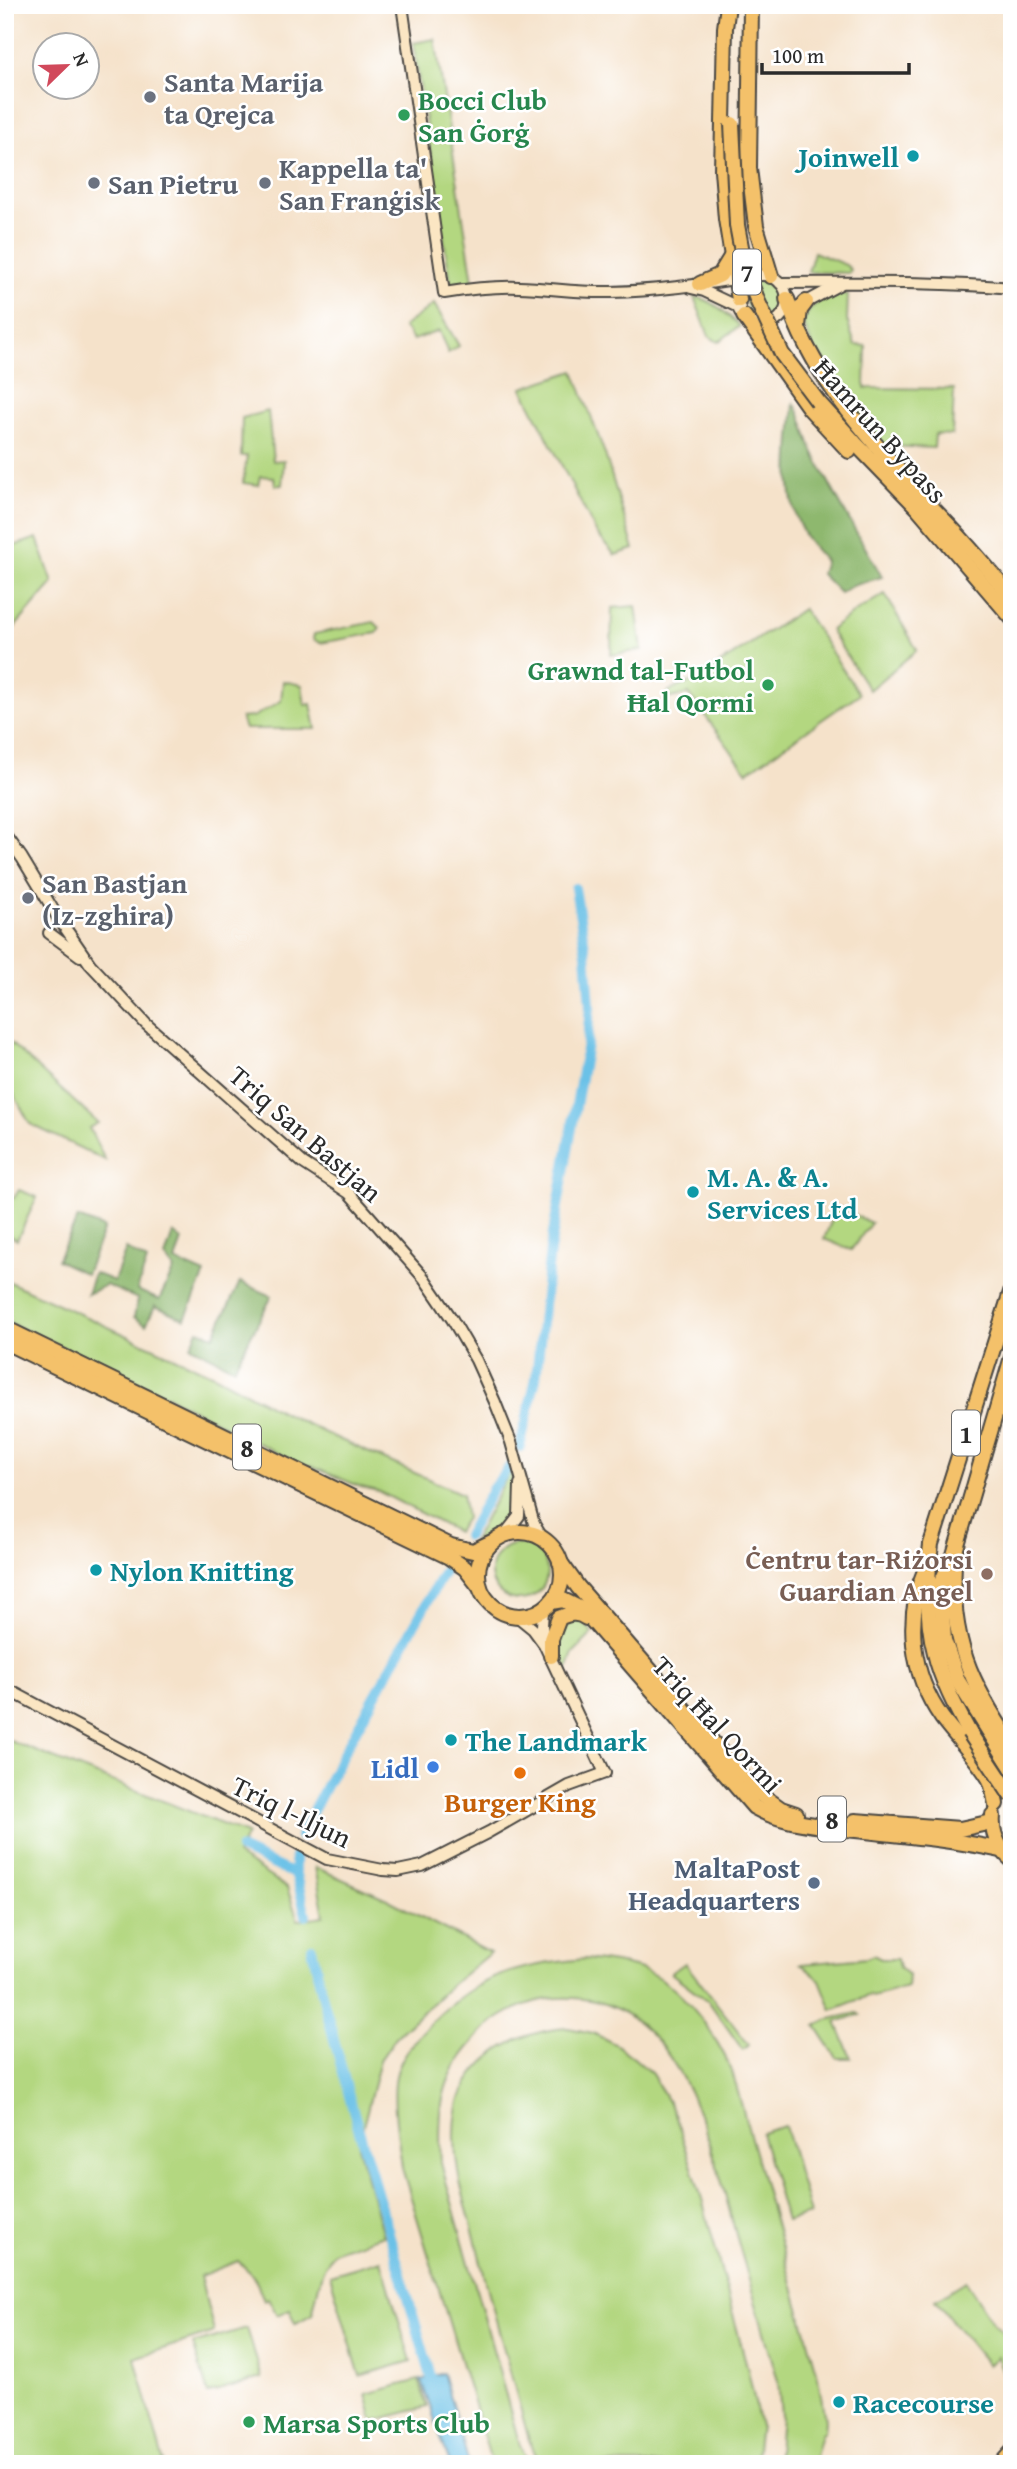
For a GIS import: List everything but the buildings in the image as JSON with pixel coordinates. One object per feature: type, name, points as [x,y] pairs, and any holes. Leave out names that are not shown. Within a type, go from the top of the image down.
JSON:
[{"type":"highway","points":[[728,5],[725,28],[722,170],[731,257],[741,308],[810,409],[848,450],[923,505]]},
{"type":"highway","name":"Ħamrun Bypass","points":[[734,5],[736,123],[744,224],[765,300],[790,350],[821,400],[923,505],[975,553],[1012,598]]},
{"type":"highway","name":"Ħamrun Bypass","points":[[736,123],[741,30],[746,5]]},
{"type":"highway","points":[[751,5],[749,168],[755,226],[769,278]]},
{"type":"highway","points":[[692,285],[720,275],[731,257]]},
{"type":"highway","points":[[799,331],[797,320],[806,302]]},
{"type":"highway","points":[[789,305],[799,331],[835,393],[923,505]]},
{"type":"highway","name":"Ħamrun Bypass","points":[[923,505],[1012,618]]},
{"type":"highway","points":[[1007,1305],[1012,1280]]},
{"type":"highway","name":"1","points":[[1012,1289],[931,1544],[929,1562],[930,1623],[935,1654],[969,1732],[1012,1797]]},
{"type":"highway","name":"8","points":[[5,1328],[451,1546],[473,1551],[505,1534]]},
{"type":"highway","name":"8","points":[[5,1342],[449,1558],[465,1568],[494,1608],[506,1614],[530,1615],[547,1606]]},
{"type":"highway","name":"1","points":[[1012,1357],[954,1555],[940,1585],[944,1640],[958,1681],[1012,1768]]},
{"type":"highway","points":[[505,1534],[531,1533],[543,1539]]},
{"type":"highway","name":"8","points":[[543,1539],[554,1549],[560,1562]]},
{"type":"highway","points":[[479,1586],[479,1562],[492,1542]]},
{"type":"highway","points":[[954,1555],[953,1590],[958,1638],[970,1676],[990,1713],[1012,1745]]},
{"type":"highway","points":[[547,1606],[559,1590],[562,1576],[560,1562]]},
{"type":"highway","name":"Triq Ħal Qormi","points":[[560,1562],[578,1587],[703,1734],[753,1789],[773,1804],[817,1818],[960,1829],[992,1822]]},
{"type":"highway","points":[[929,1562],[922,1578],[913,1619],[913,1656],[926,1690],[940,1715],[990,1780],[996,1804],[992,1822]]},
{"type":"highway","name":"Triq Ħal Qormi","points":[[547,1606],[564,1600],[583,1610],[754,1807],[767,1815],[889,1835],[960,1841],[1006,1855]]},
{"type":"highway","points":[[548,1650],[559,1618],[569,1614],[581,1614],[593,1622]]},
{"type":"highway","points":[[996,1804],[1012,1785]]},
{"type":"highway","name":"8","points":[[992,1822],[994,1837],[1006,1855]]},
{"type":"highway","points":[[1001,2464],[1012,2452]]},
{"type":"street","points":[[402,5],[444,292],[479,287],[611,292],[769,278],[1012,288]]},
{"type":"street","points":[[769,278],[789,305]]},
{"type":"street","points":[[741,308],[740,287],[746,280],[769,278]]},
{"type":"street","points":[[692,285],[741,308],[759,325],[776,322],[789,305],[806,302],[841,283]]},
{"type":"street","name":"Triq San Bastjan","points":[[7,836],[90,964]]},
{"type":"street","name":"Triq San Bastjan","points":[[57,916],[60,932],[71,949]]},
{"type":"street","name":"Triq San Bastjan","points":[[48,933],[90,964],[146,1024],[303,1163],[349,1193],[424,1278],[476,1360],[511,1442],[534,1524],[543,1539]]},
{"type":"street","name":"Triq San Bastjan","points":[[505,1534],[519,1516],[519,1471]]},
{"type":"street","points":[[547,1606],[541,1626],[548,1650]]},
{"type":"street","points":[[517,1616],[533,1629],[548,1650]]},
{"type":"street","name":"Triq l-Iljun","points":[[5,1688],[327,1858],[398,1871],[422,1866],[489,1832],[569,1786],[605,1773],[548,1650]]},
{"type":"green space","points":[[435,39],[473,281],[451,285],[413,43]]},
{"type":"green space","points":[[814,252],[846,265],[851,270],[849,273],[808,272]]},
{"type":"green space","points":[[763,280],[776,285],[781,298],[776,311],[763,316],[750,311],[745,298],[750,285]]},
{"type":"green space","points":[[848,294],[847,320],[855,345],[866,346],[865,388],[954,389],[952,435],[935,434],[934,448],[887,446],[883,449],[815,354],[803,322],[815,304]]},
{"type":"green space","points":[[694,297],[713,304],[740,326],[718,342],[709,336]]},
{"type":"green space","points":[[434,304],[459,346],[448,353],[439,331],[413,340],[403,327]]},
{"type":"green space","points":[[574,371],[605,454],[634,549],[615,555],[597,534],[522,388]]},
{"type":"green space","points":[[794,403],[822,469],[882,577],[852,586],[840,593],[821,574],[825,561],[805,536],[793,505],[789,471]]},
{"type":"green space","points":[[268,411],[273,461],[284,460],[282,485],[275,485],[274,477],[260,476],[258,485],[243,483],[247,456],[241,456],[242,418]]},
{"type":"green space","points":[[37,538],[53,583],[14,628],[5,605],[5,549]]},
{"type":"green space","points":[[885,594],[917,650],[869,690],[830,630]]},
{"type":"green space","points":[[636,606],[642,650],[611,655],[612,608]]},
{"type":"green space","name":"Grawnd tal-Futbol Ħal Qormi","points":[[803,609],[859,694],[747,772],[689,694],[665,699],[669,691],[697,679]]},
{"type":"green space","points":[[374,622],[380,628],[377,633],[320,643],[313,639],[314,634]]},
{"type":"green space","points":[[283,681],[302,685],[305,705],[311,704],[316,729],[245,729],[241,718],[253,717],[281,701]]},
{"type":"green space","points":[[5,1038],[98,1123],[89,1128],[105,1160],[30,1124],[5,1078]]},
{"type":"green space","points":[[19,1190],[37,1197],[17,1240],[5,1232],[5,1199],[14,1198]]},
{"type":"green space","points":[[837,1207],[871,1223],[851,1250],[824,1239]]},
{"type":"green space","points":[[78,1218],[104,1228],[86,1274],[57,1260]]},
{"type":"green space","points":[[173,1233],[182,1240],[175,1261],[205,1274],[185,1319],[155,1306],[146,1325],[134,1317],[138,1299],[106,1285],[87,1294],[94,1273],[114,1281],[126,1249],[147,1261],[137,1290],[159,1300],[174,1269],[165,1257]]},
{"type":"green space","points":[[5,1280],[218,1377],[325,1433],[462,1494],[466,1518],[457,1532],[378,1491],[361,1487],[310,1466],[308,1469],[165,1395],[5,1321]]},
{"type":"green space","points":[[240,1282],[272,1296],[234,1368],[191,1346],[198,1330],[214,1336]]},
{"type":"green space","points":[[511,1469],[515,1498],[511,1516],[498,1528],[473,1542]]},
{"type":"green space","points":[[514,1544],[524,1544],[539,1552],[545,1561],[545,1583],[539,1592],[524,1600],[514,1600],[496,1588],[491,1577],[491,1567],[503,1549]]},
{"type":"green space","points":[[581,1620],[593,1633],[573,1653],[566,1672],[559,1647],[561,1632],[571,1622]]},
{"type":"green space","points":[[5,1739],[247,1834],[237,1855],[287,1888],[298,1920],[324,1916],[315,1867],[387,1899],[490,1953],[396,2037],[380,2060],[358,2146],[383,2235],[333,2252],[322,2272],[312,2314],[296,2323],[290,2309],[277,2315],[268,2298],[264,2300],[254,2276],[238,2261],[200,2276],[214,2332],[135,2358],[164,2464],[5,2464]]},
{"type":"green space","points":[[873,1955],[881,1959],[897,1959],[899,1967],[908,1975],[907,1987],[873,1997],[870,1995],[832,2010],[820,1980],[801,1964],[867,1958]]},
{"type":"green space","points":[[585,1959],[638,1968],[666,1983],[700,2017],[732,2071],[817,2372],[825,2420],[824,2432],[821,2434],[813,2464],[777,2464],[781,2416],[778,2381],[718,2168],[690,2092],[670,2058],[647,2030],[618,2009],[583,1999],[559,1998],[525,2005],[490,2024],[462,2055],[447,2083],[443,2098],[441,2163],[520,2446],[528,2464],[492,2464],[402,2168],[395,2110],[396,2076],[409,2048],[421,2034],[449,2007],[478,1986],[525,1968]]},
{"type":"green space","points":[[685,1963],[749,2045],[743,2050],[709,2002],[671,1973]]},
{"type":"green space","points":[[857,2013],[860,2015],[836,2022],[851,2058],[837,2058],[816,2026],[826,2020]]},
{"type":"green space","points":[[568,2028],[593,2033],[617,2045],[635,2059],[652,2074],[675,2114],[702,2199],[748,2370],[760,2426],[755,2464],[540,2464],[529,2440],[458,2171],[455,2123],[458,2104],[469,2081],[491,2056],[519,2039]]},
{"type":"green space","points":[[785,2126],[810,2214],[786,2221],[761,2133]]},
{"type":"green space","points":[[381,2260],[411,2361],[360,2376],[330,2275]]},
{"type":"green space","points":[[966,2281],[993,2323],[1012,2339],[1012,2392],[997,2357],[988,2365],[935,2300]]},
{"type":"green space","points":[[247,2328],[262,2378],[208,2394],[193,2344]]},
{"type":"green space","points":[[419,2380],[427,2407],[373,2421],[366,2394]]},
{"type":"water","points":[[443,2373],[469,2464],[450,2464],[421,2380]]},
{"type":"waterway","points":[[520,1447],[536,1378],[550,1250],[587,1044],[590,1006],[586,953],[575,888]]},
{"type":"waterway","points":[[467,1536],[493,1488],[510,1466]]},
{"type":"waterway","points":[[300,1836],[446,1568]]},
{"type":"waterway","points":[[240,1849],[296,1875]]},
{"type":"waterway","points":[[295,1857],[295,1871],[306,1915]]},
{"type":"waterway","points":[[312,1948],[349,2096],[435,2390]]},
{"type":"place","name":"Santa Marija ta Qrejca","points":[[150,97]]},
{"type":"place","name":"Bocci Club San Ġorġ","points":[[404,115]]},
{"type":"place","name":"Joinwell","points":[[913,156]]},
{"type":"place","name":"San Pietru","points":[[94,183]]},
{"type":"place","name":"Kappella ta' San Franġisk","points":[[265,183]]},
{"type":"place","name":"Grawnd tal-Futbol Ħal Qormi","points":[[768,685]]},
{"type":"place","name":"San Bastjan (Iz-zghira)","points":[[28,898]]},
{"type":"place","name":"M. A. & A. Services Ltd","points":[[693,1192]]},
{"type":"place","name":"Nylon Knitting","points":[[96,1570]]},
{"type":"place","name":"Ċentru tar-Riżorsi Guardian Angel","points":[[987,1574]]},
{"type":"place","name":"The Landmark","points":[[451,1740]]},
{"type":"place","name":"Lidl","points":[[433,1767]]},
{"type":"place","name":"Burger King","points":[[520,1773]]},
{"type":"place","name":"MaltaPost Headquarters","points":[[814,1883]]},
{"type":"place","name":"Racecourse","points":[[839,2402]]},
{"type":"place","name":"Marsa Sports Club","points":[[249,2422]]}]
